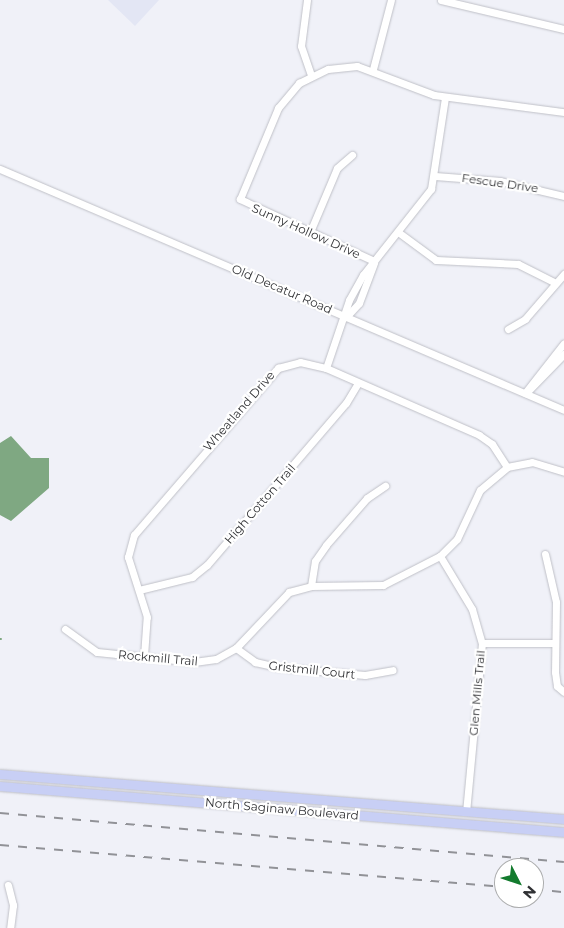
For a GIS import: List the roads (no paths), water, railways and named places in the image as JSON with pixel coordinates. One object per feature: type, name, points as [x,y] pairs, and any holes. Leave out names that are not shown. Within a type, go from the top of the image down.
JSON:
[{"type":"main road","name":"North Saginaw Boulevard","points":[[0,774],[564,819]]},
{"type":"main road","name":"North Saginaw Boulevard","points":[[0,786],[564,832]]},
{"type":"street","points":[[307,0],[301,46],[311,75],[342,66],[373,69],[445,97],[564,112]]},
{"type":"street","points":[[373,69],[391,0]]},
{"type":"street","points":[[441,0],[564,29]]},
{"type":"street","name":"Sunny Hollow Drive","points":[[311,75],[288,93],[278,108],[240,199],[374,261]]},
{"type":"street","points":[[326,368],[346,317],[359,303],[374,261],[423,204],[435,176],[445,97]]},
{"type":"street","points":[[310,232],[337,168],[352,155]]},
{"type":"street","name":"Old Decatur Road","points":[[0,169],[564,410]]},
{"type":"street","name":"Fescue Drive","points":[[435,176],[500,181],[564,196]]},
{"type":"street","points":[[398,232],[436,260],[518,264],[556,284]]},
{"type":"street","points":[[508,330],[525,319],[564,274]]},
{"type":"street","points":[[525,393],[564,343]]},
{"type":"street","points":[[525,393],[564,354]]},
{"type":"street","name":"Wheatland Drive","points":[[144,656],[147,617],[128,557],[140,526],[270,375],[292,362],[326,368],[479,434],[492,444],[507,466]]},
{"type":"street","name":"High Cotton Trail","points":[[139,590],[192,577],[207,565],[346,403],[358,383]]},
{"type":"street","points":[[507,466],[532,462],[564,472]]},
{"type":"street","name":"Rockmill Trail","points":[[64,629],[97,652],[205,662],[236,648],[280,598],[311,586],[383,585],[440,556],[457,539],[480,490],[507,466]]},
{"type":"street","points":[[311,586],[315,561],[326,545],[367,498],[386,486]]},
{"type":"street","points":[[545,554],[556,602],[553,643],[561,691]]},
{"type":"street","name":"Glen Mills Trail","points":[[440,556],[472,609],[482,643],[466,811]]},
{"type":"street","points":[[482,643],[553,643]]},
{"type":"street","name":"Gristmill Court","points":[[236,648],[255,662],[276,668],[365,675],[394,670]]},
{"type":"street","points":[[8,884],[12,905],[10,928]]},
{"type":"railway","points":[[0,813],[564,862]]},
{"type":"railway","points":[[0,845],[494,886]]},
{"type":"railway","points":[[544,890],[564,892]]}]
